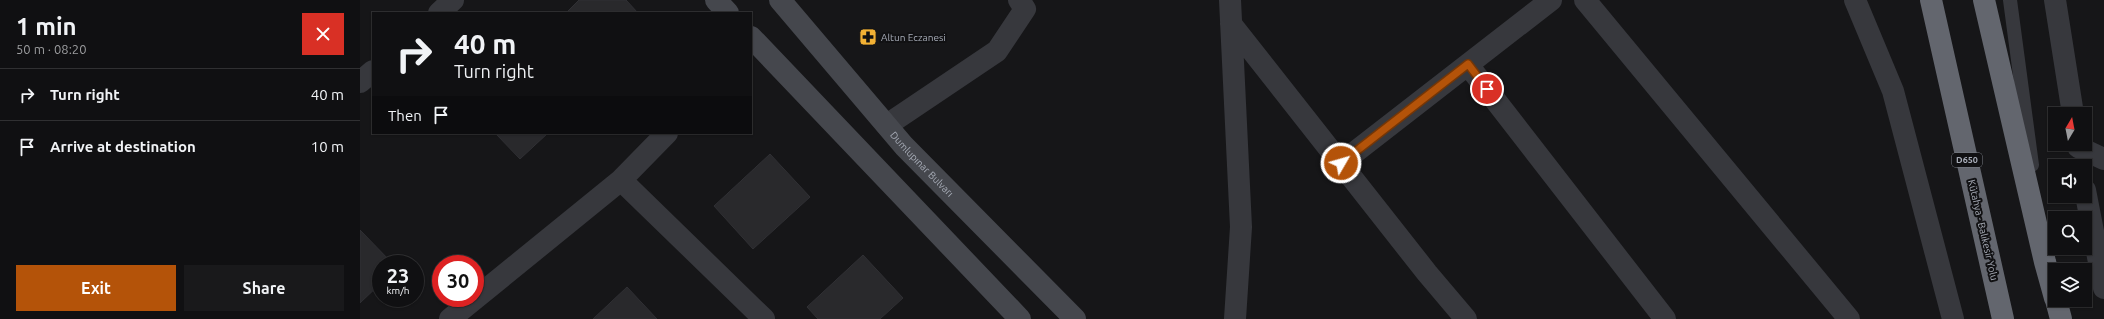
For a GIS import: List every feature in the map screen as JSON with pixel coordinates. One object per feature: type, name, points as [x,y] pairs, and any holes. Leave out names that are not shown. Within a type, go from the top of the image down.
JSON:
[{"type":"highway","name":"Kütahya - Balıkesir Yolu","points":[[1931,0],[2003,319]]},
{"type":"highway","points":[[1984,0],[2048,273]]},
{"type":"highway","points":[[2057,307],[2061,319]]},
{"type":"main road","points":[[716,0],[727,12]]},
{"type":"main road","name":"Dumlupınar Bulvarı","points":[[780,0],[904,146],[1074,319]]},
{"type":"main road","points":[[753,41],[1020,319]]},
{"type":"street","points":[[440,12],[453,0]]},
{"type":"street","points":[[887,125],[997,51],[1025,9],[1019,0]]},
{"type":"street","points":[[1230,0],[1241,228],[1235,319]]},
{"type":"street","points":[[1341,163],[1551,0]]},
{"type":"street","points":[[1585,0],[1849,319]]},
{"type":"street","points":[[1855,0],[1893,91],[1953,319]]},
{"type":"street","points":[[2055,0],[2072,107]]},
{"type":"street","points":[[1231,24],[1427,273],[1466,319]]},
{"type":"street","points":[[1468,64],[1665,319]]},
{"type":"street","points":[[360,82],[372,71]]},
{"type":"street","points":[[450,319],[622,180],[666,134]]},
{"type":"street","points":[[2079,152],[2104,159]]},
{"type":"street","points":[[622,180],[764,319]]},
{"type":"street","points":[[2088,203],[2104,288]]},
{"type":"lane","points":[[2010,0],[2045,262]]},
{"type":"building","points":[[579,0],[626,0],[637,12],[567,12]]},
{"type":"building","points":[[496,134],[547,134],[520,159]]},
{"type":"building","points":[[770,154],[810,197],[753,249],[714,206]]},
{"type":"building","points":[[360,230],[384,255],[372,255],[372,292],[360,303]]},
{"type":"building","points":[[863,255],[903,298],[880,319],[818,319],[807,307]]},
{"type":"building","points":[[627,287],[657,319],[593,319]]},
{"type":"place","name":"Altun Eczanesi","points":[[868,37]]},
{"type":"route","points":[[1341,163],[1468,64],[1487,89]]}]
